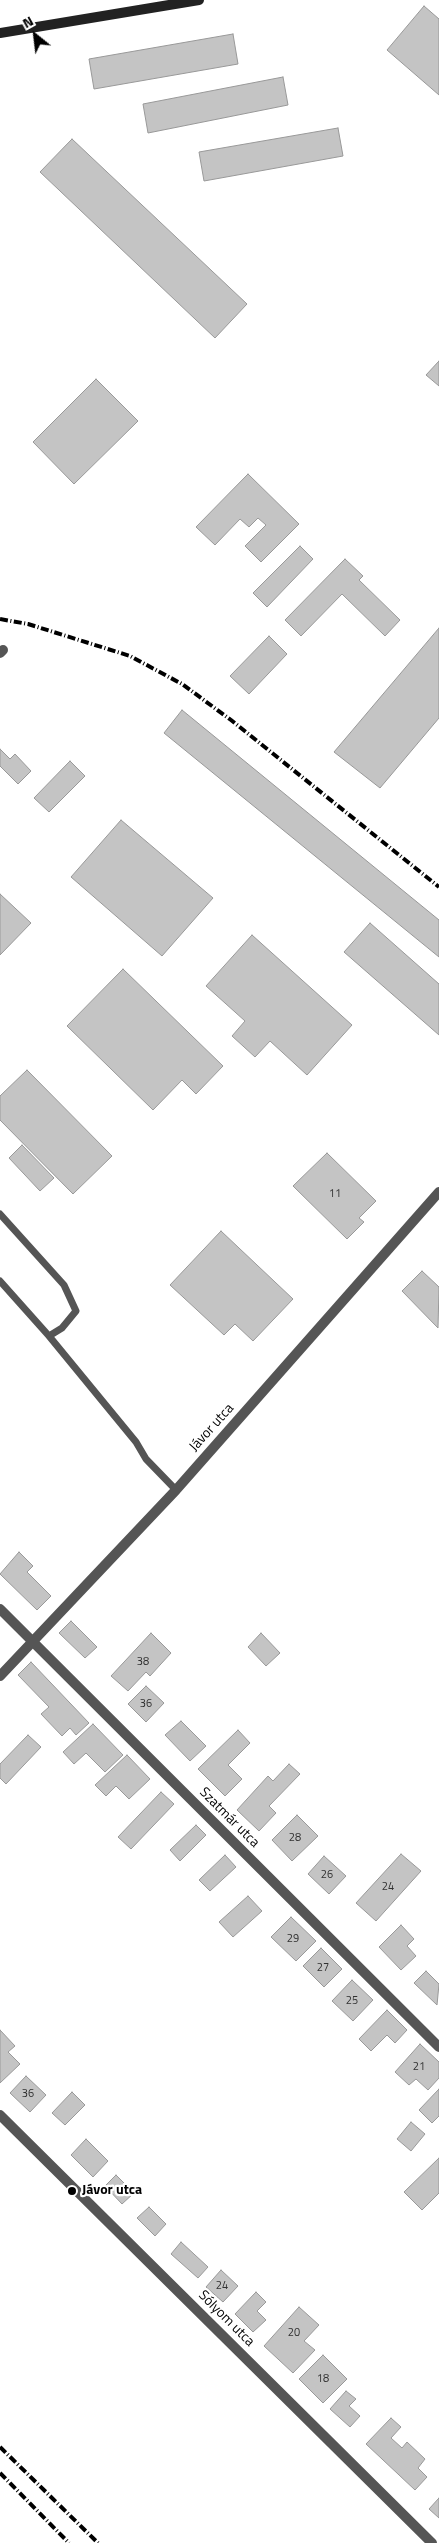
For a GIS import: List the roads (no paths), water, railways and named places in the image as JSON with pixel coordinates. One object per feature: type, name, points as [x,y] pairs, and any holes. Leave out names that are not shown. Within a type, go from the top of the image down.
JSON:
[{"type":"street","points":[[0,33],[199,0]]},
{"type":"street","name":"Jávor utca","points":[[0,1676],[176,1490],[439,1192]]},
{"type":"street","name":"Szatmár utca","points":[[0,1609],[439,2046]]},
{"type":"street","name":"Sólyom utca","points":[[0,2114],[432,2543]]},
{"type":"lane","points":[[0,1214],[64,1285],[76,1311],[62,1328],[49,1336]]},
{"type":"lane","points":[[0,1281],[49,1336],[136,1442],[146,1459],[176,1490]]},
{"type":"railway","points":[[0,619],[28,624],[130,656],[182,684],[231,720],[439,887]]},
{"type":"railway","points":[[0,2447],[98,2543]]},
{"type":"railway","points":[[0,2473],[69,2543]]},
{"type":"place","name":"Jávor utca","points":[[72,2191]]}]
